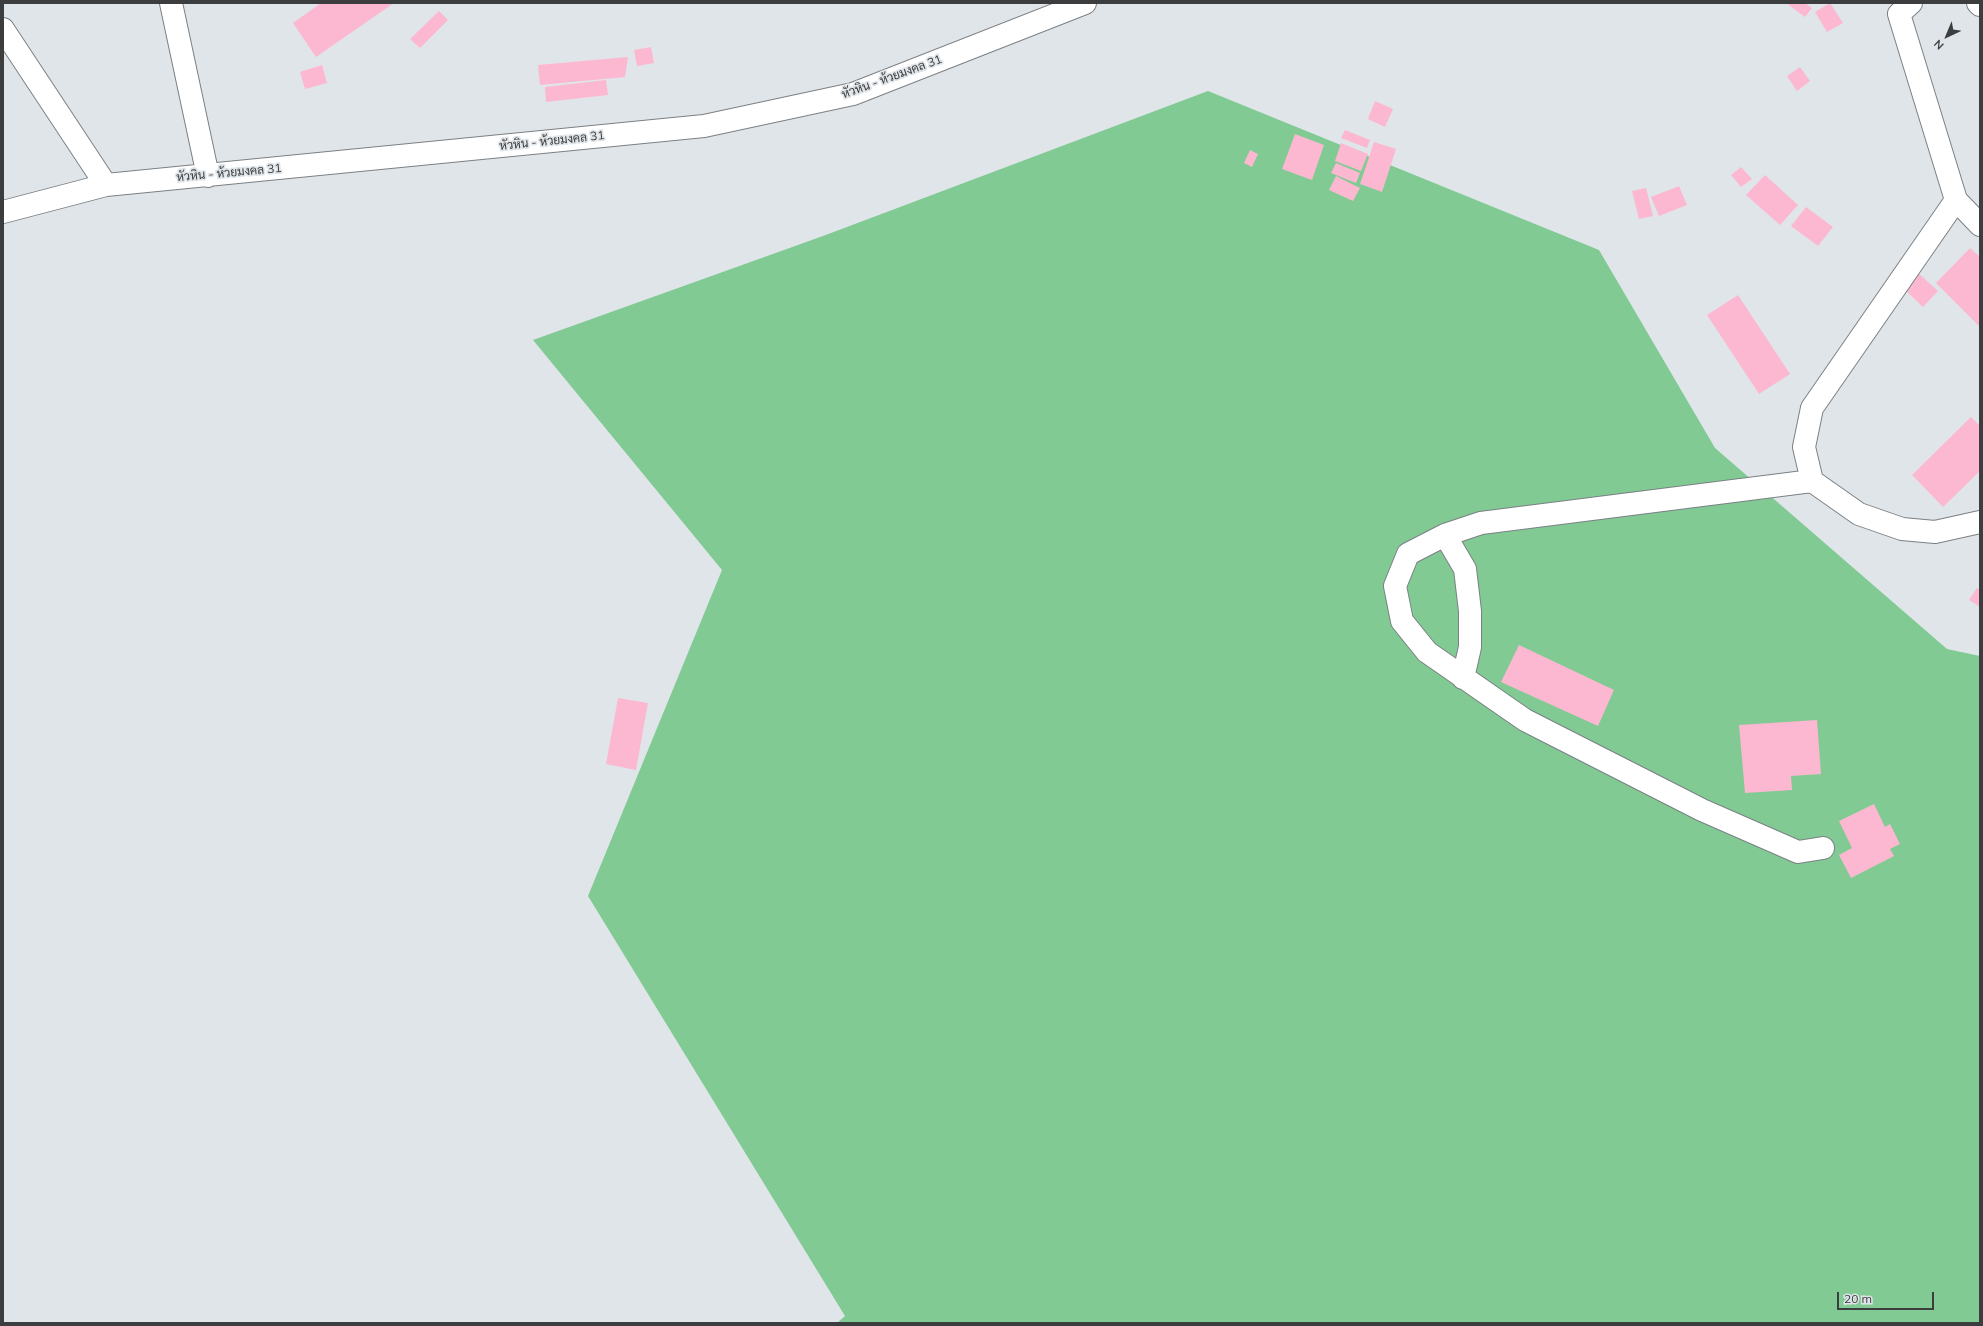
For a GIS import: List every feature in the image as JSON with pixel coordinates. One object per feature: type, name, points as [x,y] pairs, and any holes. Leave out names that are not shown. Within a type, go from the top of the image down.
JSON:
[{"type":"street","points":[[171,3],[208,176]]},
{"type":"street","name":"หัวหิน - ห้วยมงคล 31","points":[[3,212],[106,185],[704,126],[853,94],[1085,3]]},
{"type":"street","points":[[1911,3],[1899,14],[1956,200],[1980,225]]},
{"type":"street","points":[[3,29],[106,185]]},
{"type":"street","points":[[1956,200],[1812,408],[1804,447],[1812,481],[1859,514],[1902,529],[1935,532],[1980,522]]},
{"type":"street","points":[[1812,481],[1481,523],[1445,535],[1408,554],[1395,586],[1402,621],[1427,652],[1525,720],[1702,810],[1798,852],[1823,848]]},
{"type":"street","points":[[1445,535],[1465,569],[1470,611],[1470,647],[1463,678]]},
{"type":"green space","points":[[1208,91],[1599,250],[1715,448],[1947,649],[1980,656],[1980,1323],[837,1323],[845,1316],[588,896],[722,570],[533,340],[823,236]]},
{"type":"building","points":[[321,3],[394,3],[316,57],[293,23]]},
{"type":"building","points":[[1786,3],[1805,3],[1812,8],[1805,17]]},
{"type":"building","points":[[1830,3],[1843,23],[1827,32],[1815,12]]},
{"type":"building","points":[[439,11],[448,20],[420,48],[410,39]]},
{"type":"building","points":[[651,47],[654,63],[637,66],[634,50]]},
{"type":"building","points":[[628,57],[625,77],[540,85],[538,65]]},
{"type":"building","points":[[322,65],[327,83],[305,89],[300,72]]},
{"type":"building","points":[[1800,67],[1810,81],[1797,91],[1787,76]]},
{"type":"building","points":[[606,80],[608,95],[546,102],[545,87]]},
{"type":"building","points":[[1375,101],[1393,109],[1385,127],[1368,119]]},
{"type":"building","points":[[1345,130],[1370,140],[1367,148],[1341,138]]},
{"type":"building","points":[[1295,134],[1324,145],[1312,180],[1282,169]]},
{"type":"building","points":[[1374,142],[1396,149],[1382,192],[1360,184]]},
{"type":"building","points":[[1341,143],[1368,154],[1361,171],[1335,161]]},
{"type":"building","points":[[1250,150],[1258,154],[1252,167],[1244,163]]},
{"type":"building","points":[[1336,163],[1360,173],[1356,183],[1331,173]]},
{"type":"building","points":[[1741,167],[1752,179],[1741,187],[1731,175]]},
{"type":"building","points":[[1765,175],[1798,205],[1780,225],[1746,195]]},
{"type":"building","points":[[1336,176],[1360,188],[1353,201],[1329,190]]},
{"type":"building","points":[[1679,186],[1687,205],[1659,216],[1651,197]]},
{"type":"building","points":[[1646,188],[1653,216],[1639,219],[1632,191]]},
{"type":"building","points":[[1806,207],[1833,227],[1818,246],[1791,226]]},
{"type":"building","points":[[1970,248],[1980,257],[1980,327],[1936,283]]},
{"type":"building","points":[[1917,272],[1938,291],[1923,307],[1902,287]]},
{"type":"building","points":[[1738,295],[1790,374],[1759,394],[1707,315]]},
{"type":"building","points":[[1971,417],[1980,426],[1980,471],[1943,507],[1912,475]]},
{"type":"building","points":[[1977,588],[1980,590],[1980,607],[1969,600]]},
{"type":"building","points":[[1519,645],[1614,690],[1598,726],[1501,682]]},
{"type":"building","points":[[618,698],[648,703],[636,770],[606,764]]},
{"type":"building","points":[[1817,720],[1821,774],[1791,776],[1792,790],[1745,793],[1739,725]]},
{"type":"building","points":[[1874,804],[1885,827],[1890,824],[1900,844],[1890,849],[1894,856],[1851,878],[1839,855],[1852,848],[1839,821]]}]
